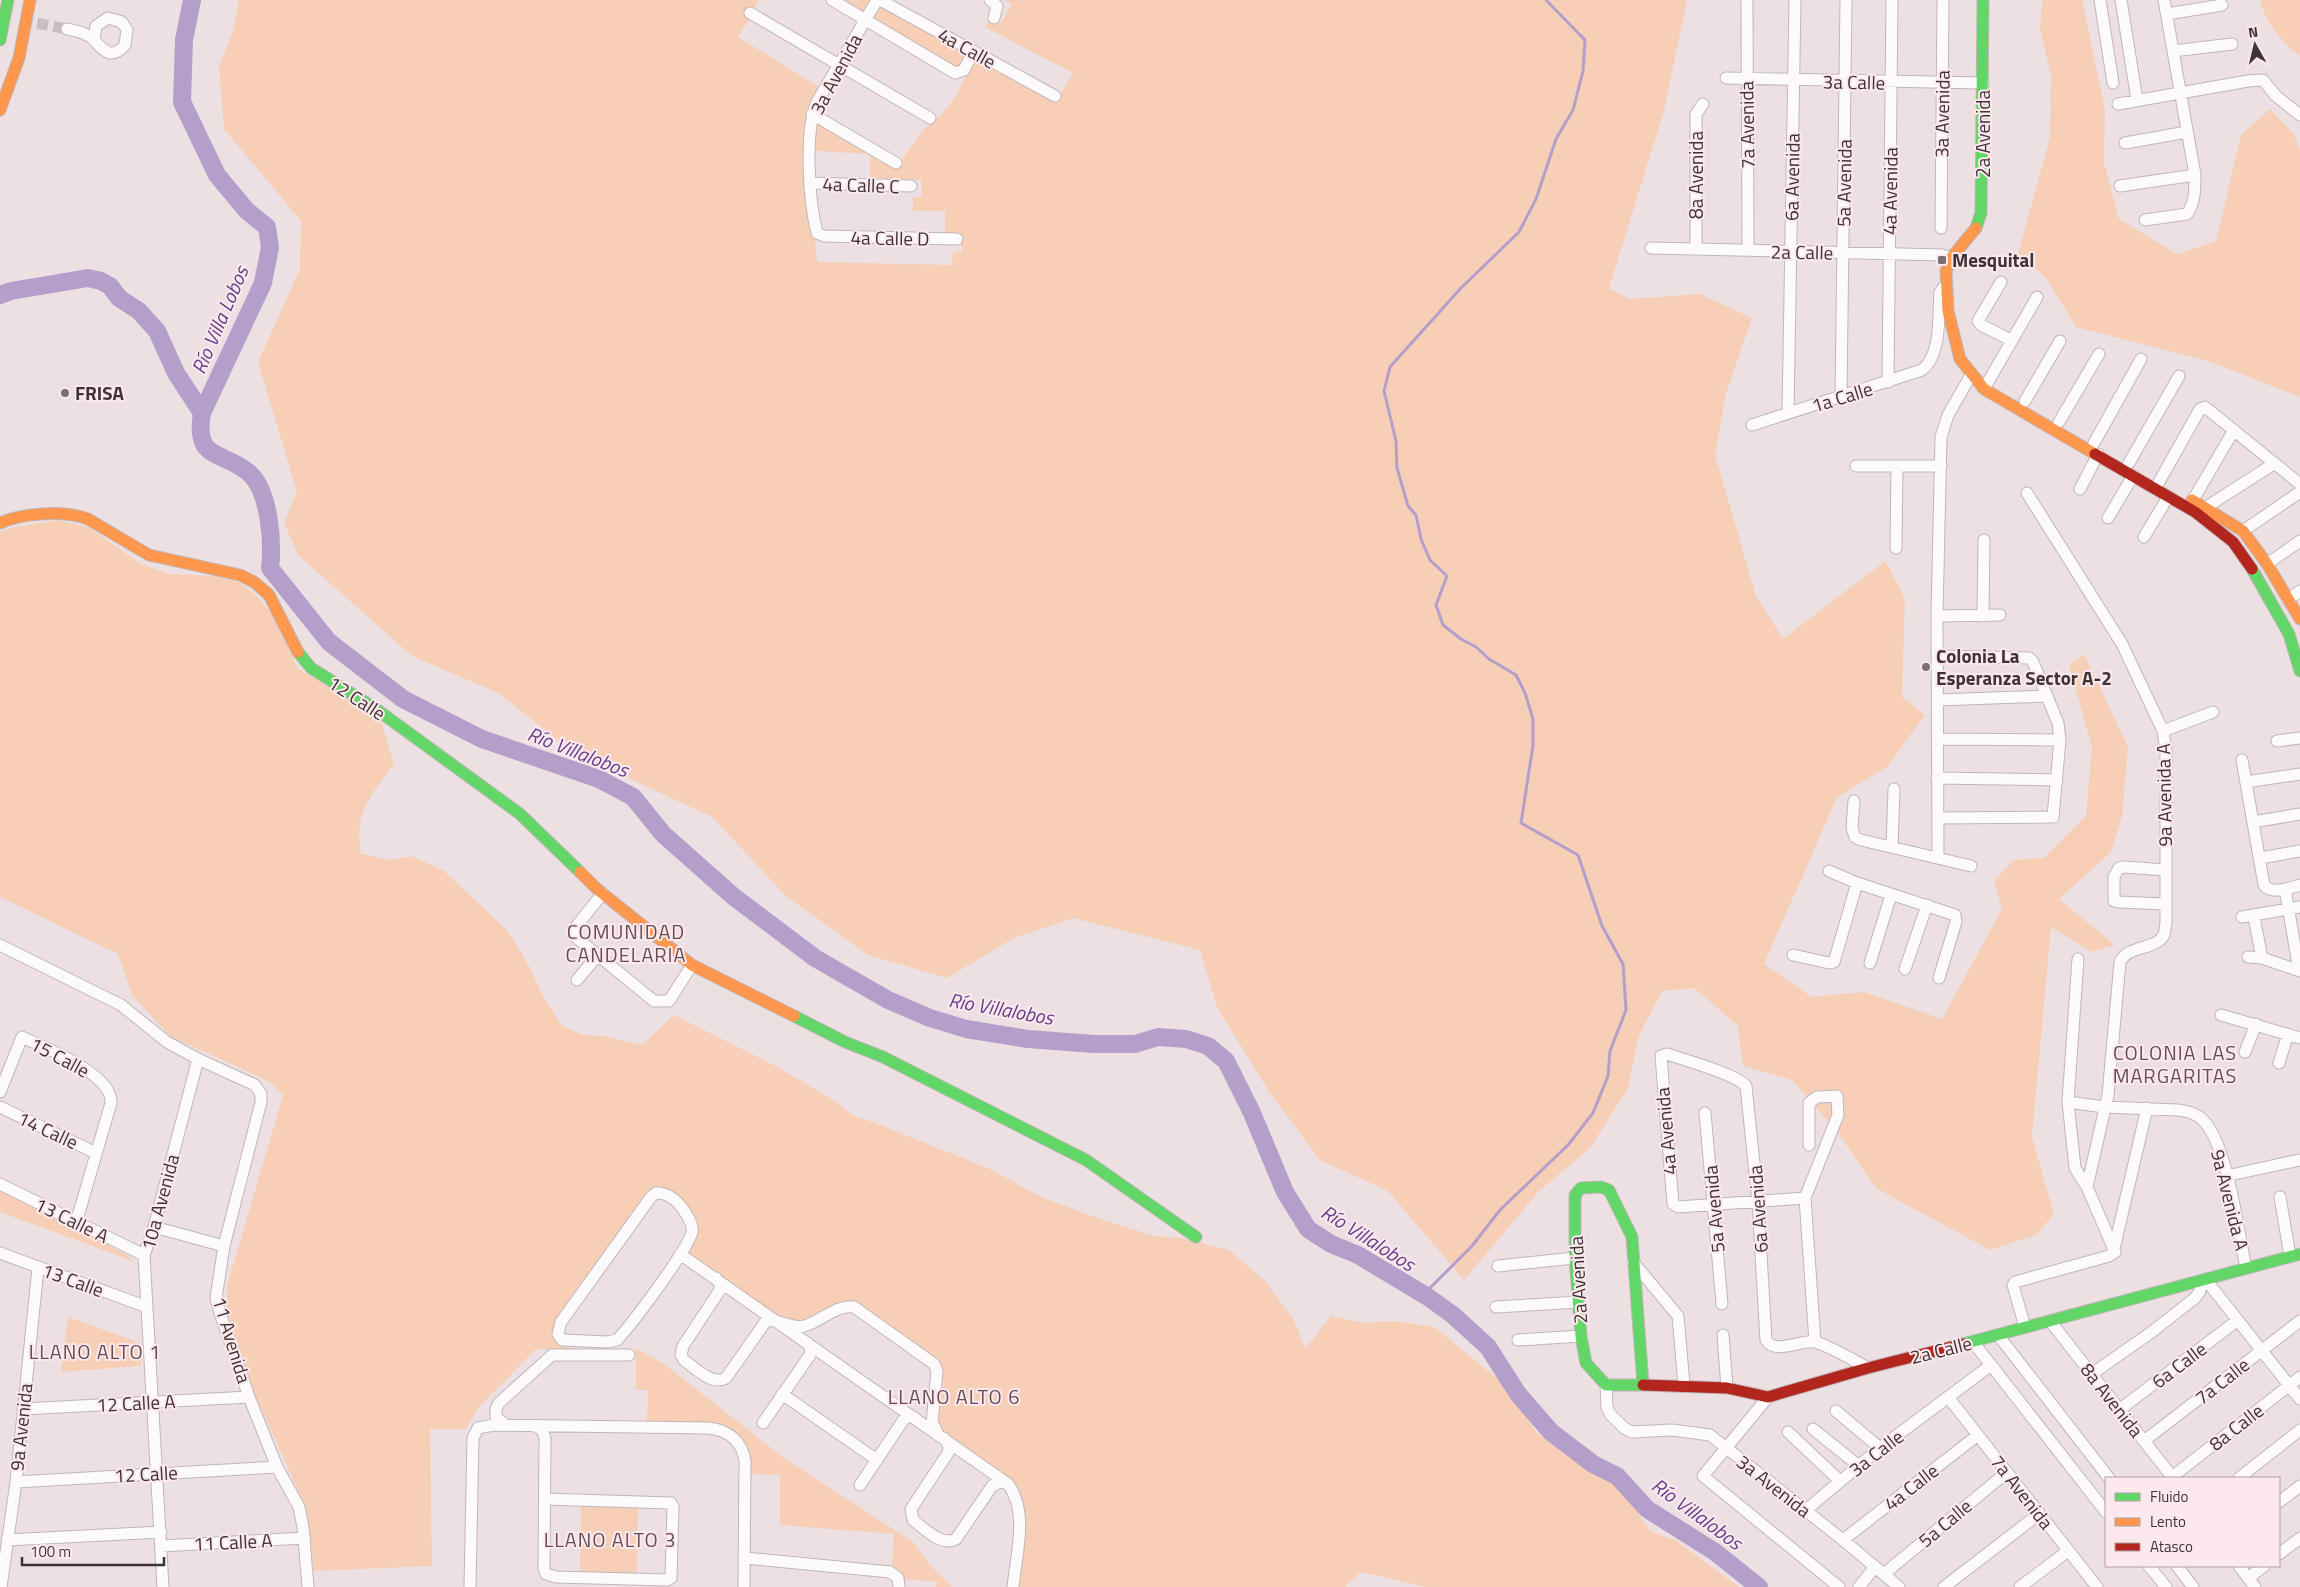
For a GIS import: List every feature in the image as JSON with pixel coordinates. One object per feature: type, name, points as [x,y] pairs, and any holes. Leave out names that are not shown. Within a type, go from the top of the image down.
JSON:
[{"type":"main road","points":[[0,40],[8,0]]},
{"type":"main road","points":[[0,110],[19,58],[30,0]]},
{"type":"main road","name":"2a Avenida","points":[[1952,258],[1976,231],[1980,219],[1982,195],[1983,0]]},
{"type":"main road","points":[[1952,258],[1945,271],[1946,285],[1957,350],[1961,361],[1971,375],[2133,476],[2195,512],[2233,542],[2254,573],[2289,634],[2300,671]]},
{"type":"main road","points":[[1987,385],[2025,401],[2243,531],[2267,564],[2300,619]]},
{"type":"main road","name":"12 Calle","points":[[0,523],[13,517],[30,515],[77,515],[88,519],[149,555],[240,575],[261,586],[269,594],[300,655],[311,668],[376,709],[520,814],[603,893],[692,965],[845,1042],[883,1057],[1086,1160],[1196,1237]]},
{"type":"main road","name":"2a Avenida","points":[[1606,1385],[1586,1363],[1581,1336],[1575,1258],[1575,1195],[1581,1188],[1601,1187],[1612,1193],[1630,1229],[1633,1262]]},
{"type":"main road","name":"2a Calle","points":[[1606,1385],[1684,1385],[1727,1388],[1768,1397],[1868,1368],[1973,1342],[2295,1255]]},
{"type":"main road","points":[[1633,1262],[1643,1384]]},
{"type":"street","name":"4a Calle","points":[[832,0],[955,72],[964,70],[974,52]]},
{"type":"street","name":"4a Calle","points":[[878,0],[1055,96]]},
{"type":"street","name":"3a Avenida","points":[[824,236],[819,235],[817,231],[810,183],[812,114],[817,102],[878,0]]},
{"type":"street","name":"7a Avenida","points":[[1746,0],[1748,251]]},
{"type":"street","name":"6a Avenida","points":[[1788,414],[1795,0]]},
{"type":"street","name":"5a Avenida","points":[[1841,397],[1846,0]]},
{"type":"street","name":"4a Avenida","points":[[1888,382],[1892,0]]},
{"type":"street","name":"3a Avenida","points":[[1940,228],[1943,0]]},
{"type":"street","points":[[2100,0],[2113,83]]},
{"type":"street","points":[[2121,0],[2137,100]]},
{"type":"street","points":[[2145,220],[2187,214],[2192,208],[2195,192],[2195,175],[2164,0]]},
{"type":"street","points":[[993,2],[998,9],[994,18]]},
{"type":"street","points":[[2167,14],[2222,5]]},
{"type":"street","points":[[750,13],[930,118]]},
{"type":"street","points":[[67,29],[79,31],[94,40]]},
{"type":"street","points":[[2173,52],[2232,44]]},
{"type":"street","name":"3a Calle","points":[[1726,78],[1845,82],[1983,83]]},
{"type":"street","points":[[2118,104],[2248,80],[2263,80],[2269,85],[2276,96],[2300,115]]},
{"type":"street","name":"8a Avenida","points":[[1696,249],[1696,114],[1703,104]]},
{"type":"street","points":[[812,114],[896,163]]},
{"type":"street","points":[[2124,142],[2187,132]]},
{"type":"street","points":[[2120,186],[2195,175]]},
{"type":"street","name":"4a Calle C","points":[[810,183],[911,186]]},
{"type":"street","name":"4a Calle D","points":[[824,236],[957,240]]},
{"type":"street","name":"2a Calle","points":[[1651,248],[1942,255],[1952,258]]},
{"type":"street","points":[[2001,282],[1978,321],[1981,325],[2011,340]]},
{"type":"street","name":"1a Calle","points":[[1752,425],[1918,373],[1930,363],[1935,348],[1940,292],[1942,287],[1946,285]]},
{"type":"street","points":[[1987,385],[2037,297]]},
{"type":"street","points":[[2025,401],[2060,341]]},
{"type":"street","points":[[2060,422],[2099,354]]},
{"type":"street","points":[[2094,443],[2141,359]]},
{"type":"street","points":[[1938,857],[1937,616],[1943,427],[1971,375]]},
{"type":"street","points":[[2129,464],[2179,376]]},
{"type":"street","points":[[2159,482],[2200,409],[2205,407],[2300,484]]},
{"type":"street","points":[[2192,500],[2234,430]]},
{"type":"street","points":[[2080,489],[2098,454]]},
{"type":"street","points":[[2205,508],[2275,463]]},
{"type":"street","points":[[1856,466],[1941,466]]},
{"type":"street","points":[[1896,548],[1897,466]]},
{"type":"street","points":[[2108,518],[2133,476]]},
{"type":"street","points":[[2243,531],[2300,492]]},
{"type":"street","name":"9a Avenida A","points":[[2026,493],[2122,644],[2163,732],[2166,751],[2166,904],[2164,935],[2158,941],[2128,952],[2120,962],[2110,1081],[2104,1107]]},
{"type":"street","points":[[2144,536],[2168,497]]},
{"type":"street","points":[[1983,616],[1984,540]]},
{"type":"street","points":[[2267,564],[2300,541]]},
{"type":"street","points":[[2288,600],[2300,591]]},
{"type":"street","points":[[1937,616],[2000,615]]},
{"type":"street","points":[[1938,656],[2029,658],[2033,662],[2058,724],[2060,740],[2054,813],[2052,817],[2048,819],[1938,818]]},
{"type":"street","points":[[1938,700],[2046,696]]},
{"type":"street","points":[[2163,732],[2213,712]]},
{"type":"street","points":[[2277,741],[2300,738]]},
{"type":"street","points":[[1939,739],[2060,740]]},
{"type":"street","points":[[2242,760],[2264,885],[2267,890],[2285,889],[2300,885]]},
{"type":"street","points":[[2246,782],[2300,774]]},
{"type":"street","points":[[1937,778],[2057,780]]},
{"type":"street","points":[[1892,847],[1894,789]]},
{"type":"street","points":[[1854,801],[1852,828],[1855,837],[1971,866]]},
{"type":"street","points":[[2253,822],[2300,814]]},
{"type":"street","points":[[2260,858],[2300,851]]},
{"type":"street","points":[[2165,870],[2124,866],[2119,868],[2114,877],[2114,901],[2166,904]]},
{"type":"street","points":[[1829,871],[1857,884],[1953,913],[1956,917],[1939,978]]},
{"type":"street","points":[[1793,955],[1828,963],[1834,962],[1857,884]]},
{"type":"street","points":[[2248,957],[2262,958],[2300,970],[2285,889]]},
{"type":"street","points":[[603,893],[573,930],[573,935],[654,1001],[660,1003],[669,1001],[692,965]]},
{"type":"street","points":[[1870,963],[1891,895]]},
{"type":"street","points":[[1905,969],[1927,906]]},
{"type":"street","points":[[2242,917],[2300,907]]},
{"type":"street","points":[[2254,916],[2262,958]]},
{"type":"street","points":[[5,947],[121,1005],[168,1042],[198,1059]]},
{"type":"street","points":[[577,980],[598,955]]},
{"type":"street","points":[[2078,959],[2068,1102],[2075,1168],[2087,1187],[2114,1249]]},
{"type":"street","points":[[2221,1015],[2300,1038]]},
{"type":"street","points":[[2245,1052],[2256,1024]]},
{"type":"street","points":[[2279,1064],[2288,1034]]},
{"type":"street","name":"15 Calle","points":[[0,1092],[22,1037],[93,1074],[108,1089],[111,1096],[111,1103],[96,1153]]},
{"type":"street","name":"4a Avenida","points":[[1714,1205],[1678,1207],[1673,1204],[1661,1056],[1667,1054],[1741,1081]]},
{"type":"street","name":"11 Avenida","points":[[198,1059],[258,1088],[261,1094],[261,1102],[224,1246],[218,1278],[217,1304],[249,1397],[277,1467],[299,1507],[305,1538],[308,1587]]},
{"type":"street","name":"10a Avenida","points":[[163,1587],[144,1255],[154,1227],[198,1059]]},
{"type":"street","name":"6a Avenida","points":[[1741,1081],[1747,1089],[1758,1202],[1766,1340],[1771,1346],[1815,1342]]},
{"type":"street","points":[[1809,1145],[1809,1102],[1813,1098],[1837,1096],[1838,1115],[1805,1198],[1815,1342],[1868,1368]]},
{"type":"street","points":[[2025,1327],[2013,1284],[2017,1280],[2114,1254],[2147,1108],[2104,1107],[2068,1102]]},
{"type":"street","name":"14 Calle","points":[[0,1107],[96,1153]]},
{"type":"street","points":[[2087,1187],[2104,1107]]},
{"type":"street","name":"9a Avenida A","points":[[2147,1108],[2191,1112],[2202,1119],[2212,1131],[2226,1176],[2246,1268]]},
{"type":"street","name":"5a Avenida","points":[[1705,1113],[1722,1304]]},
{"type":"street","points":[[76,1222],[96,1153]]},
{"type":"street","points":[[2226,1176],[2299,1160]]},
{"type":"street","name":"13 Calle A","points":[[0,1184],[144,1255]]},
{"type":"street","points":[[656,1193],[662,1193],[679,1204],[691,1225],[692,1232],[680,1254],[617,1340],[607,1342],[566,1341],[560,1337],[558,1330],[562,1322],[651,1196],[656,1193]]},
{"type":"street","points":[[2280,1197],[2295,1255]]},
{"type":"street","points":[[1714,1205],[1805,1198]]},
{"type":"street","points":[[154,1227],[224,1246]]},
{"type":"street","name":"13 Calle","points":[[0,1253],[147,1307]]},
{"type":"street","points":[[680,1254],[1008,1484],[1016,1496],[1019,1513],[1013,1587]]},
{"type":"street","points":[[1498,1266],[1575,1258]]},
{"type":"street","points":[[1633,1262],[1678,1316],[1684,1385]]},
{"type":"street","name":"9a Avenida","points":[[1,1587],[16,1482],[38,1268]]},
{"type":"street","points":[[716,1278],[720,1284],[720,1290],[683,1346],[681,1355],[684,1360],[713,1380],[722,1381],[726,1378],[764,1322],[770,1320],[781,1324],[801,1326],[843,1308],[850,1306],[857,1308],[934,1364],[936,1375],[932,1422],[949,1446],[948,1453],[911,1509],[913,1520],[942,1541],[951,1541],[956,1539],[992,1486],[1000,1482],[1008,1484]]},
{"type":"street","points":[[2092,1374],[2153,1331],[2195,1298],[2204,1280],[2300,1399]]},
{"type":"street","points":[[1496,1308],[1579,1302]]},
{"type":"street","name":"6a Calle","points":[[2119,1410],[2238,1320]]},
{"type":"street","name":"8a Avenida","points":[[2050,1321],[2171,1477]]},
{"type":"street","name":"7a Calle","points":[[2144,1441],[2300,1321]]},
{"type":"street","points":[[1723,1335],[1727,1388]]},
{"type":"street","points":[[1998,1335],[2108,1477]]},
{"type":"street","points":[[1518,1340],[1581,1336]]},
{"type":"street","points":[[1973,1342],[2105,1511]]},
{"type":"street","points":[[762,1423],[810,1355],[811,1349],[808,1343]]},
{"type":"street","points":[[470,1587],[473,1450],[475,1431],[484,1417],[546,1358],[552,1355],[629,1355]]},
{"type":"street","name":"3a Calle","points":[[1806,1510],[1880,1448],[1991,1365]]},
{"type":"street","name":"8a Calle","points":[[2173,1477],[2300,1377]]},
{"type":"street","name":"3a Avenida","points":[[1606,1385],[1607,1407],[1610,1414],[1620,1425],[1632,1432],[1672,1430],[1710,1435],[1724,1448],[1806,1510],[1899,1587]]},
{"type":"street","points":[[782,1394],[877,1460]]},
{"type":"street","name":"12 Calle A","points":[[23,1410],[249,1397]]},
{"type":"street","points":[[1768,1397],[1704,1473],[1704,1478],[1839,1587]]},
{"type":"street","name":"7a Avenida","points":[[1948,1398],[2096,1586]]},
{"type":"street","points":[[498,1403],[496,1417],[506,1425]]},
{"type":"street","points":[[1836,1410],[1880,1448]]},
{"type":"street","points":[[860,1485],[904,1419],[908,1417],[916,1418]]},
{"type":"street","points":[[475,1431],[483,1426],[506,1425],[708,1428],[727,1432],[739,1444],[745,1458],[744,1587]]},
{"type":"street","points":[[532,1426],[542,1429],[545,1438],[545,1499],[546,1574],[556,1578],[604,1583],[667,1580],[671,1578],[673,1507],[671,1503],[545,1499]]},
{"type":"street","points":[[1813,1429],[1860,1466]]},
{"type":"street","points":[[2240,1477],[2300,1430]]},
{"type":"street","points":[[1788,1432],[1840,1481]]},
{"type":"street","name":"4a Calle","points":[[1843,1540],[1978,1435]]},
{"type":"street","name":"12 Calle","points":[[16,1482],[277,1467]]},
{"type":"street","name":"5a Calle","points":[[1859,1587],[2006,1473]]},
{"type":"street","points":[[2280,1501],[2300,1486]]},
{"type":"street","points":[[1944,1587],[2039,1514]]},
{"type":"street","points":[[8,1540],[160,1532]]},
{"type":"street","name":"11 Calle A","points":[[161,1546],[305,1538]]},
{"type":"street","points":[[2280,1553],[2300,1538]]},
{"type":"street","points":[[2020,1587],[2068,1551]]},
{"type":"street","points":[[744,1558],[890,1572],[898,1578],[899,1587]]},
{"type":"street","points":[[2150,1567],[2166,1587]]},
{"type":"street","points":[[2178,1567],[2193,1587]]},
{"type":"street","points":[[2240,1567],[2252,1582],[2263,1567]]},
{"type":"shaded area","points":[[239,0],[759,0],[754,9],[750,7],[745,15],[750,18],[738,37],[819,87],[809,103],[806,114],[804,144],[804,180],[809,216],[815,238],[817,262],[952,265],[953,252],[962,251],[960,235],[945,234],[945,211],[913,211],[913,197],[922,197],[921,180],[870,178],[870,154],[816,151],[815,122],[897,167],[923,130],[941,115],[955,98],[974,59],[1056,102],[1073,73],[985,27],[990,18],[1001,23],[1012,4],[1004,0],[1687,0],[1664,111],[1609,288],[1629,299],[1700,294],[1752,318],[1726,393],[1715,455],[1756,596],[1783,639],[1885,561],[1905,598],[1902,697],[1925,715],[1887,767],[1837,797],[1764,964],[1812,997],[1864,992],[1942,1019],[2002,909],[1994,881],[2014,860],[2044,858],[2086,816],[2092,748],[2069,665],[2084,654],[2128,747],[2122,816],[2111,852],[2059,899],[2115,945],[2092,952],[2051,927],[2032,1137],[2054,1214],[2036,1235],[1990,1250],[1876,1188],[1836,1130],[1792,1080],[1743,1066],[1738,1026],[1694,988],[1662,991],[1639,1035],[1628,1088],[1590,1148],[1539,1191],[1464,1280],[1388,1191],[1320,1160],[1268,1090],[1217,1007],[1200,950],[1073,918],[1014,938],[947,978],[868,955],[786,896],[712,817],[573,752],[498,693],[412,656],[298,555],[284,523],[297,492],[258,362],[300,269],[301,221],[224,129],[219,67],[233,30]]},
{"type":"shaded area","points":[[833,0],[880,0],[973,52],[955,73]]},
{"type":"shaded area","points":[[2042,0],[2082,0],[2105,109],[2104,163],[2119,219],[2177,254],[2216,241],[2241,135],[2270,109],[2293,133],[2300,149],[2300,397],[2208,361],[2076,327],[2046,278],[2018,254],[2050,137],[2051,75],[2040,29]]},
{"type":"shaded area","points":[[2260,0],[2300,0],[2300,56],[2287,45],[2270,24]]},
{"type":"shaded area","points":[[58,520],[88,527],[141,564],[169,574],[214,576],[235,580],[253,592],[277,619],[297,668],[338,692],[381,721],[394,764],[371,796],[362,815],[359,839],[361,854],[391,860],[412,856],[444,871],[508,931],[532,971],[540,991],[562,1026],[583,1035],[603,1036],[642,1045],[674,1015],[776,1066],[835,1101],[855,1117],[873,1122],[990,1169],[1041,1197],[1103,1220],[1155,1236],[1181,1238],[1229,1250],[1265,1281],[1294,1320],[1305,1349],[1331,1316],[1364,1323],[1394,1321],[1434,1327],[1504,1384],[1537,1433],[1620,1486],[1650,1531],[1675,1540],[1739,1587],[1426,1587],[1361,1572],[1345,1587],[1018,1587],[1025,1530],[1023,1501],[1019,1489],[1011,1479],[958,1443],[941,1429],[937,1421],[940,1372],[852,1301],[844,1302],[805,1322],[785,1320],[688,1253],[696,1232],[662,1189],[555,1326],[563,1345],[574,1349],[536,1349],[477,1409],[466,1429],[430,1429],[432,1566],[314,1571],[307,1510],[255,1395],[227,1314],[227,1286],[283,1095],[268,1081],[170,1036],[132,995],[118,954],[0,897],[0,532],[10,528]]},
{"type":"shaded area","points":[[0,1191],[124,1253],[135,1262],[0,1212]]},
{"type":"shaded area","points":[[68,1317],[140,1343],[141,1366],[61,1372]]},
{"type":"shaded area","points":[[636,1348],[664,1364],[784,1458],[913,1542],[930,1565],[952,1587],[936,1587],[936,1582],[904,1579],[900,1571],[892,1566],[894,1534],[780,1525],[780,1475],[751,1474],[748,1453],[741,1439],[730,1430],[716,1424],[700,1422],[647,1423],[648,1390],[636,1390]]},
{"type":"shaded area","points":[[581,1503],[638,1504],[637,1573],[580,1572]]},
{"type":"waterway","name":"Río Villalobos","points":[[192,0],[184,40],[182,102],[217,175],[247,211],[267,227],[270,247],[263,283],[202,413],[202,439],[206,447],[212,452],[238,465],[255,480],[261,491],[268,517],[271,545],[270,568],[329,642],[403,699],[482,739],[599,779],[633,797],[663,834],[734,897],[815,958],[888,1000],[930,1018],[966,1029],[1028,1039],[1094,1044],[1135,1044],[1158,1037],[1186,1039],[1208,1046],[1226,1061],[1252,1113],[1285,1192],[1308,1229],[1331,1244],[1358,1255],[1428,1297],[1453,1315],[1488,1347],[1518,1394],[1551,1432],[1593,1464],[1617,1476],[1647,1509],[1715,1552],[1759,1587]]},
{"type":"waterway","points":[[1423,1295],[1472,1246],[1500,1210],[1568,1145],[1593,1113],[1608,1076],[1610,1051],[1626,1010],[1623,964],[1602,926],[1578,855],[1521,823],[1533,745],[1533,719],[1525,693],[1516,675],[1489,659],[1476,647],[1461,639],[1443,625],[1436,605],[1447,576],[1430,560],[1421,539],[1416,515],[1408,506],[1397,468],[1396,441],[1384,391],[1390,367],[1461,288],[1519,232],[1536,199],[1556,139],[1573,110],[1583,71],[1585,40],[1546,0]]},
{"type":"waterway","points":[[0,295],[11,291],[88,278],[101,281],[110,286],[119,298],[139,311],[157,331],[176,373],[202,413]]},
{"type":"tunnel","points":[[21,20],[67,29]]},
{"type":"traffic: fast","points":[[0,40],[8,0]]},
{"type":"traffic: fast","points":[[1976,228],[1981,213],[1983,0]]},
{"type":"traffic: fast","points":[[2252,569],[2289,634],[2300,671]]},
{"type":"traffic: fast","points":[[298,652],[311,668],[376,709],[520,814],[580,872]]},
{"type":"traffic: fast","points":[[794,1016],[845,1042],[883,1057],[1086,1160],[1196,1237]]},
{"type":"traffic: fast","points":[[1643,1384],[1632,1237],[1609,1190],[1601,1187],[1581,1188],[1575,1195],[1575,1258],[1581,1336],[1586,1363],[1606,1385],[1643,1385]]},
{"type":"traffic: fast","points":[[1963,1344],[2300,1254]]},
{"type":"traffic: slow","points":[[0,110],[19,58],[30,0]]},
{"type":"traffic: slow","points":[[1976,228],[1952,257],[1946,271],[1948,311],[1960,359],[1984,389],[2095,454]]},
{"type":"traffic: slow","points":[[2192,500],[2243,531],[2267,564],[2300,619]]},
{"type":"traffic: slow","points":[[0,523],[32,515],[67,514],[78,516],[88,519],[149,555],[240,575],[254,582],[269,595],[298,652]]},
{"type":"traffic: slow","points":[[580,872],[597,889],[692,965],[794,1016]]},
{"type":"traffic: jam","points":[[2095,454],[2195,512],[2233,542],[2252,569]]},
{"type":"traffic: jam","points":[[1643,1385],[1727,1388],[1768,1397],[1868,1368],[1963,1344]]},
{"type":"place","name":"Mesquital","points":[[1942,260]]},
{"type":"place","name":"FRISA","points":[[65,393]]},
{"type":"place","name":"Colonia La Esperanza Sector A-2","points":[[1926,667]]},
{"type":"district","name":"COMUNIDAD CANDELARIA","points":[[626,944]]},
{"type":"district","name":"COLONIA LAS MARGARITAS","points":[[2175,1064]]},
{"type":"district","name":"LLANO ALTO 1","points":[[95,1352]]},
{"type":"district","name":"LLANO ALTO 6","points":[[954,1397]]},
{"type":"district","name":"LLANO ALTO 3","points":[[610,1540]]},
{"type":"water label","name":"Río Villa Lobos","points":[[220,320]]}]
